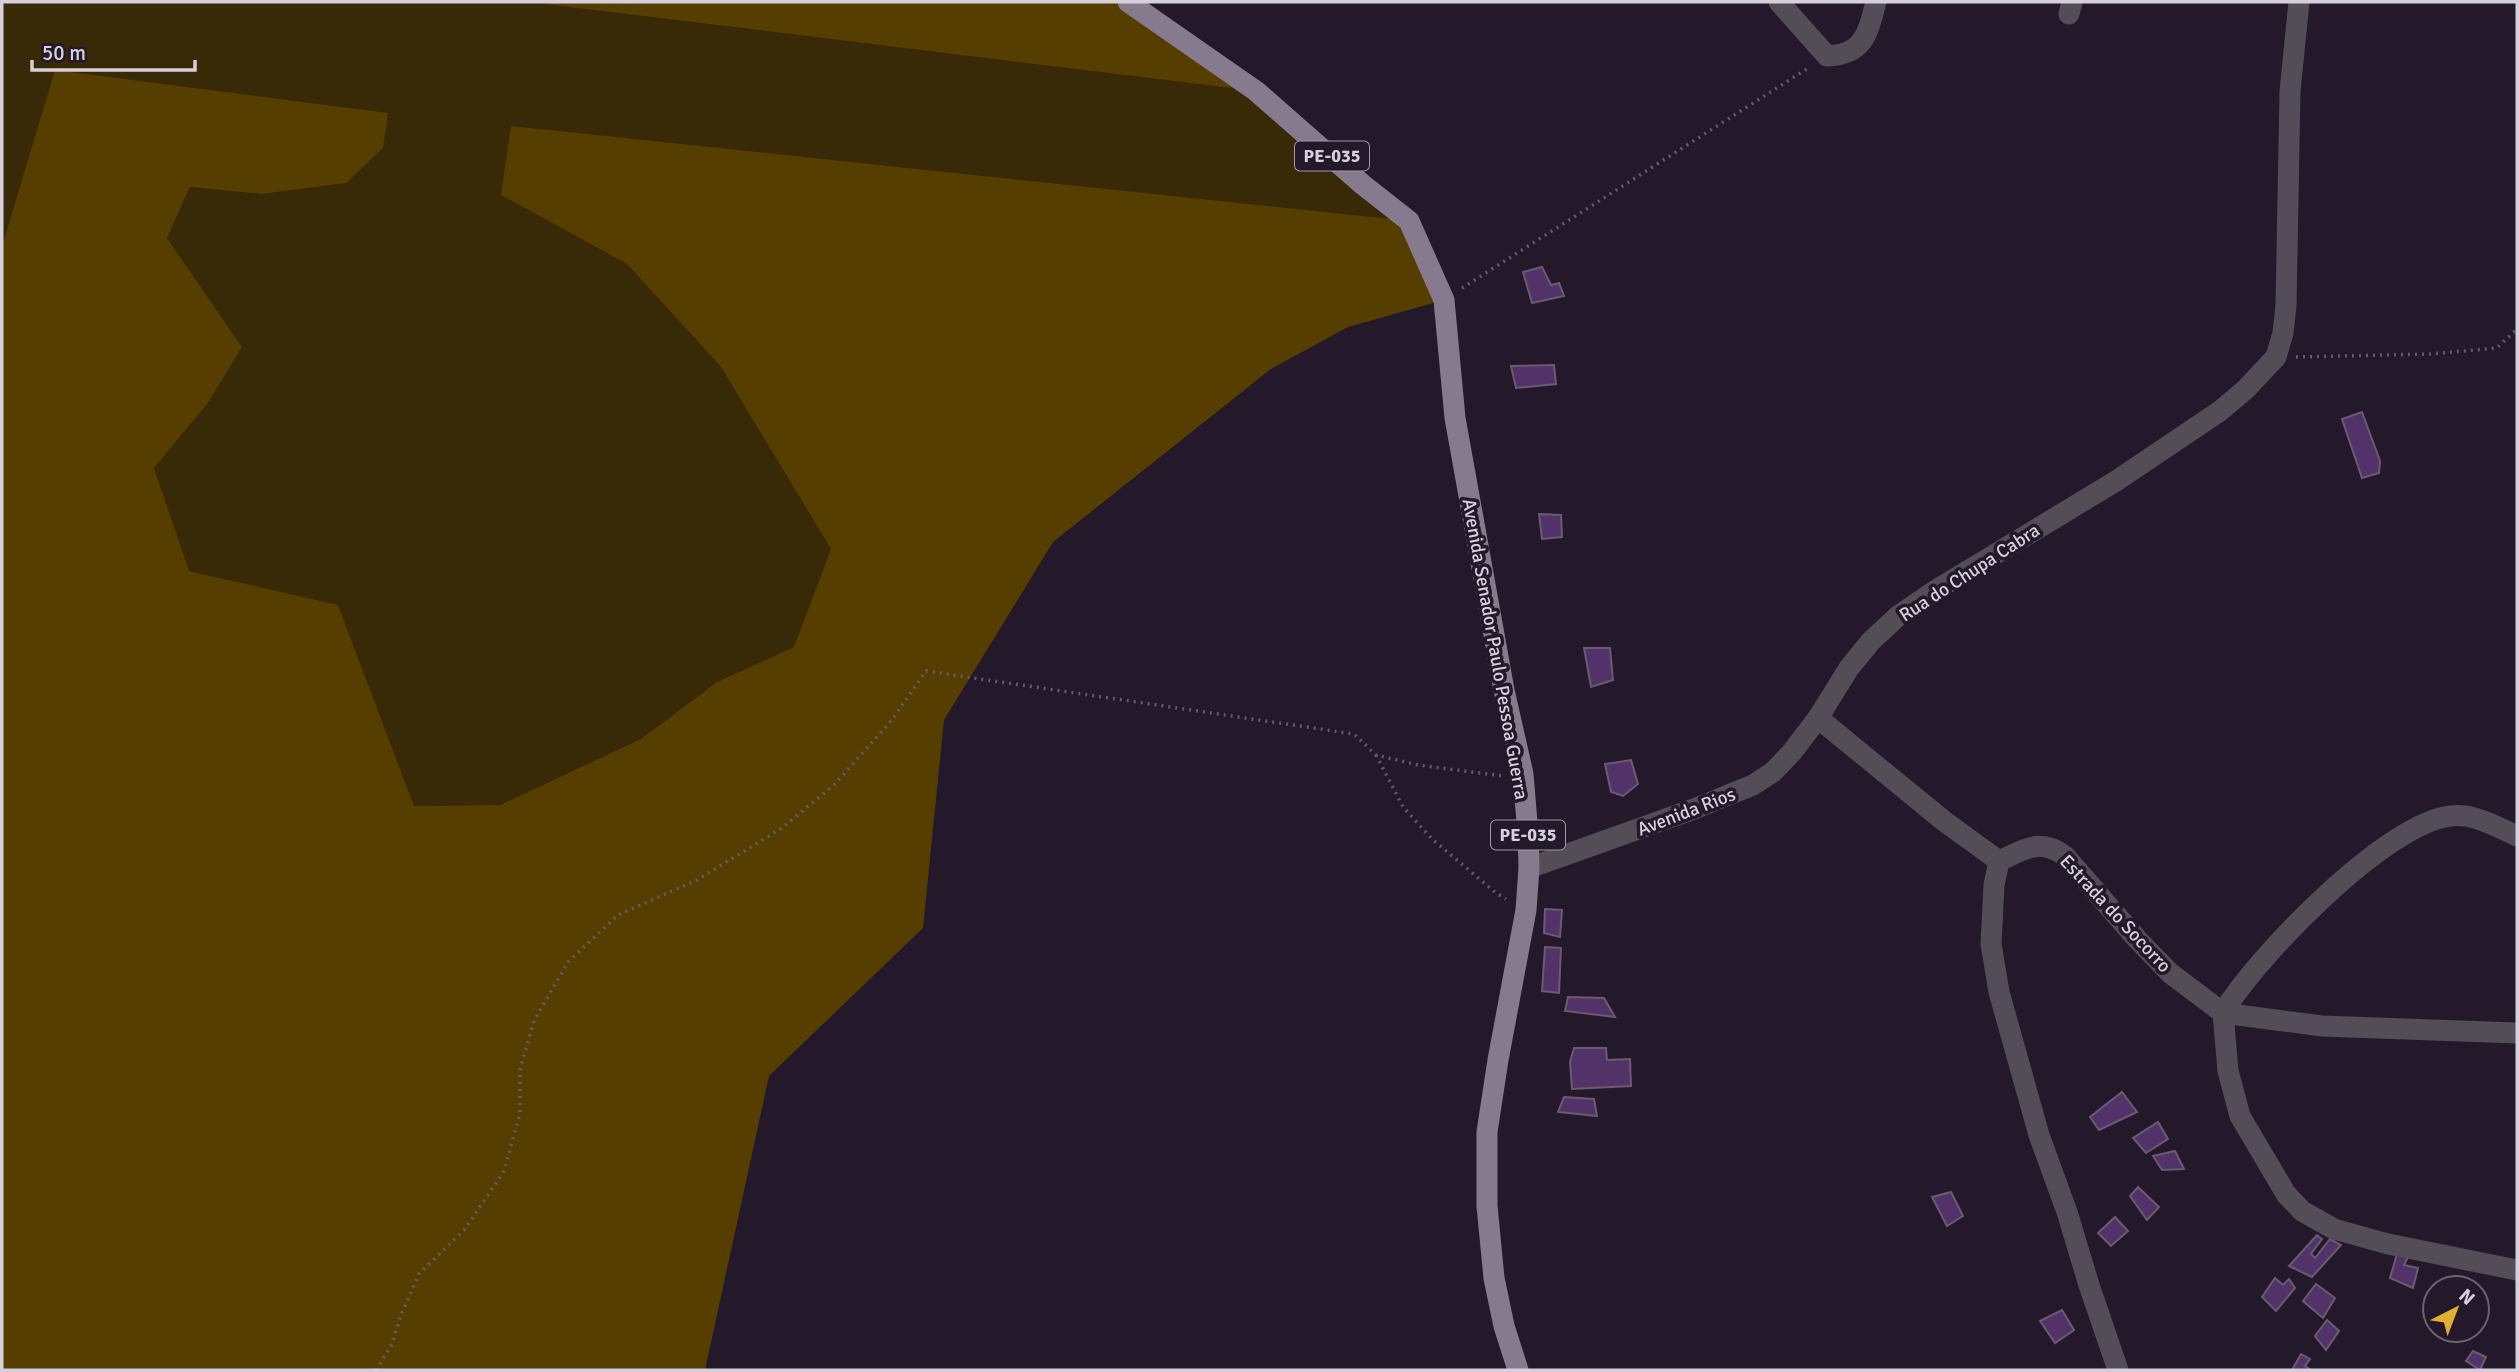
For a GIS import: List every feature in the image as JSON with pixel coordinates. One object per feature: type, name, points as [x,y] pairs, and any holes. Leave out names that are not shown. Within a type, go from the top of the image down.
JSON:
[{"type":"main road","name":"PE-035","points":[[1128,2],[1256,91],[1362,184],[1409,221],[1444,300]]},
{"type":"main road","name":"Avenida Senador Paulo Pessoa Guerra","points":[[1444,300],[1455,418],[1522,775],[1529,868],[1526,910],[1487,1132],[1488,1206],[1494,1278],[1504,1326],[1518,1370]]},
{"type":"street","points":[[1779,2],[1827,57],[1843,56],[1861,43],[1869,31],[1876,2]]},
{"type":"street","points":[[2276,357],[2283,333],[2286,306],[2290,91],[2299,2]]},
{"type":"street","name":"Rua do Chupa Cabra","points":[[1818,718],[1849,668],[1871,641],[1898,617],[1936,590],[2116,481],[2220,411],[2246,389],[2276,357]]},
{"type":"street","points":[[1818,718],[1944,821],[1998,861],[1991,944],[1999,992],[2039,1135],[2118,1370]]},
{"type":"street","name":"Avenida Rios","points":[[1529,868],[1650,826],[1753,785],[1773,772],[1793,752],[1818,718]]},
{"type":"street","points":[[2517,836],[2467,816],[2451,816],[2431,821],[2403,835],[2365,862],[2279,940],[2252,971],[2223,1013],[2228,1071],[2240,1116],[2286,1194],[2302,1211],[2334,1229],[2388,1244],[2517,1270]]},
{"type":"street","name":"Estrada do Socorro","points":[[1998,861],[2037,845],[2053,847],[2065,856],[2170,973],[2223,1013]]},
{"type":"street","points":[[2223,1013],[2322,1026],[2517,1033]]},
{"type":"path","points":[[1444,300],[1827,57]]},
{"type":"path","points":[[2276,357],[2430,354],[2497,348],[2517,329]]},
{"type":"path","points":[[376,1370],[390,1346],[419,1275],[465,1228],[504,1171],[520,1114],[520,1070],[534,1021],[568,962],[618,915],[697,880],[782,828],[834,785],[892,720],[926,671],[1354,734],[1376,755],[1403,807],[1432,838],[1496,893],[1526,910]]},
{"type":"path","points":[[1376,755],[1418,765],[1499,776],[1522,775]]},
{"type":"shaded area","points":[[2,2],[546,2],[1256,91],[1409,221],[501,195],[627,264],[721,367],[831,549],[795,647],[717,682],[641,739],[500,805],[413,806],[338,605],[188,571],[154,468],[208,403],[242,347],[167,238],[190,187],[261,194],[388,114],[55,71],[2,246]]},
{"type":"shaded area","points":[[1128,2],[1256,91],[545,4]]},
{"type":"shaded area","points":[[55,70],[388,113],[383,148],[346,183],[261,194],[190,187],[167,238],[242,347],[208,403],[154,468],[189,571],[338,605],[414,806],[500,805],[641,739],[717,682],[794,647],[831,549],[721,367],[627,264],[501,195],[511,126],[1409,221],[1444,300],[1348,327],[1271,369],[1053,542],[944,720],[923,928],[769,1076],[705,1370],[2,1370],[2,246]]},
{"type":"building","points":[[1542,267],[1551,285],[1559,283],[1564,296],[1532,303],[1523,272]]},
{"type":"building","points":[[1554,365],[1556,384],[1516,388],[1511,366]]},
{"type":"building","points":[[2362,412],[2380,461],[2379,473],[2362,478],[2342,419]]},
{"type":"building","points":[[1539,514],[1561,515],[1562,537],[1542,539]]},
{"type":"building","points":[[1584,648],[1610,648],[1613,680],[1591,687]]},
{"type":"building","points":[[1631,760],[1638,784],[1623,796],[1611,792],[1605,764]]},
{"type":"building","points":[[1545,909],[1562,910],[1560,937],[1544,933]]},
{"type":"building","points":[[1545,947],[1561,948],[1559,993],[1542,991]]},
{"type":"building","points":[[1568,997],[1604,998],[1615,1017],[1565,1011]]},
{"type":"building","points":[[1574,1048],[1606,1048],[1607,1060],[1630,1059],[1631,1086],[1572,1089],[1570,1062]]},
{"type":"building","points":[[2122,1092],[2137,1112],[2099,1130],[2090,1117]]},
{"type":"building","points":[[1564,1097],[1594,1099],[1597,1116],[1558,1112]]},
{"type":"building","points":[[2158,1122],[2168,1139],[2146,1153],[2133,1138]]},
{"type":"building","points":[[2175,1151],[2184,1169],[2162,1170],[2153,1156]]},
{"type":"building","points":[[2138,1187],[2159,1207],[2147,1220],[2130,1196]]},
{"type":"building","points":[[1951,1192],[1963,1216],[1947,1226],[1932,1197]]},
{"type":"building","points":[[2115,1217],[2128,1231],[2111,1246],[2098,1233]]},
{"type":"building","points":[[2317,1235],[2322,1239],[2311,1254],[2315,1258],[2330,1239],[2341,1245],[2312,1277],[2289,1266]]},
{"type":"building","points":[[2397,1254],[2408,1257],[2404,1265],[2418,1268],[2413,1288],[2390,1278]]},
{"type":"building","points":[[2275,1278],[2283,1285],[2289,1279],[2295,1288],[2276,1311],[2262,1297]]},
{"type":"building","points":[[2316,1284],[2335,1298],[2323,1318],[2303,1301]]},
{"type":"building","points":[[2062,1310],[2074,1330],[2055,1343],[2040,1321]]},
{"type":"building","points":[[2327,1320],[2339,1331],[2326,1350],[2315,1336]]},
{"type":"building","points":[[2473,1351],[2486,1357],[2480,1370],[2466,1361]]},
{"type":"building","points":[[2301,1354],[2310,1359],[2305,1366],[2311,1370],[2292,1370]]}]
